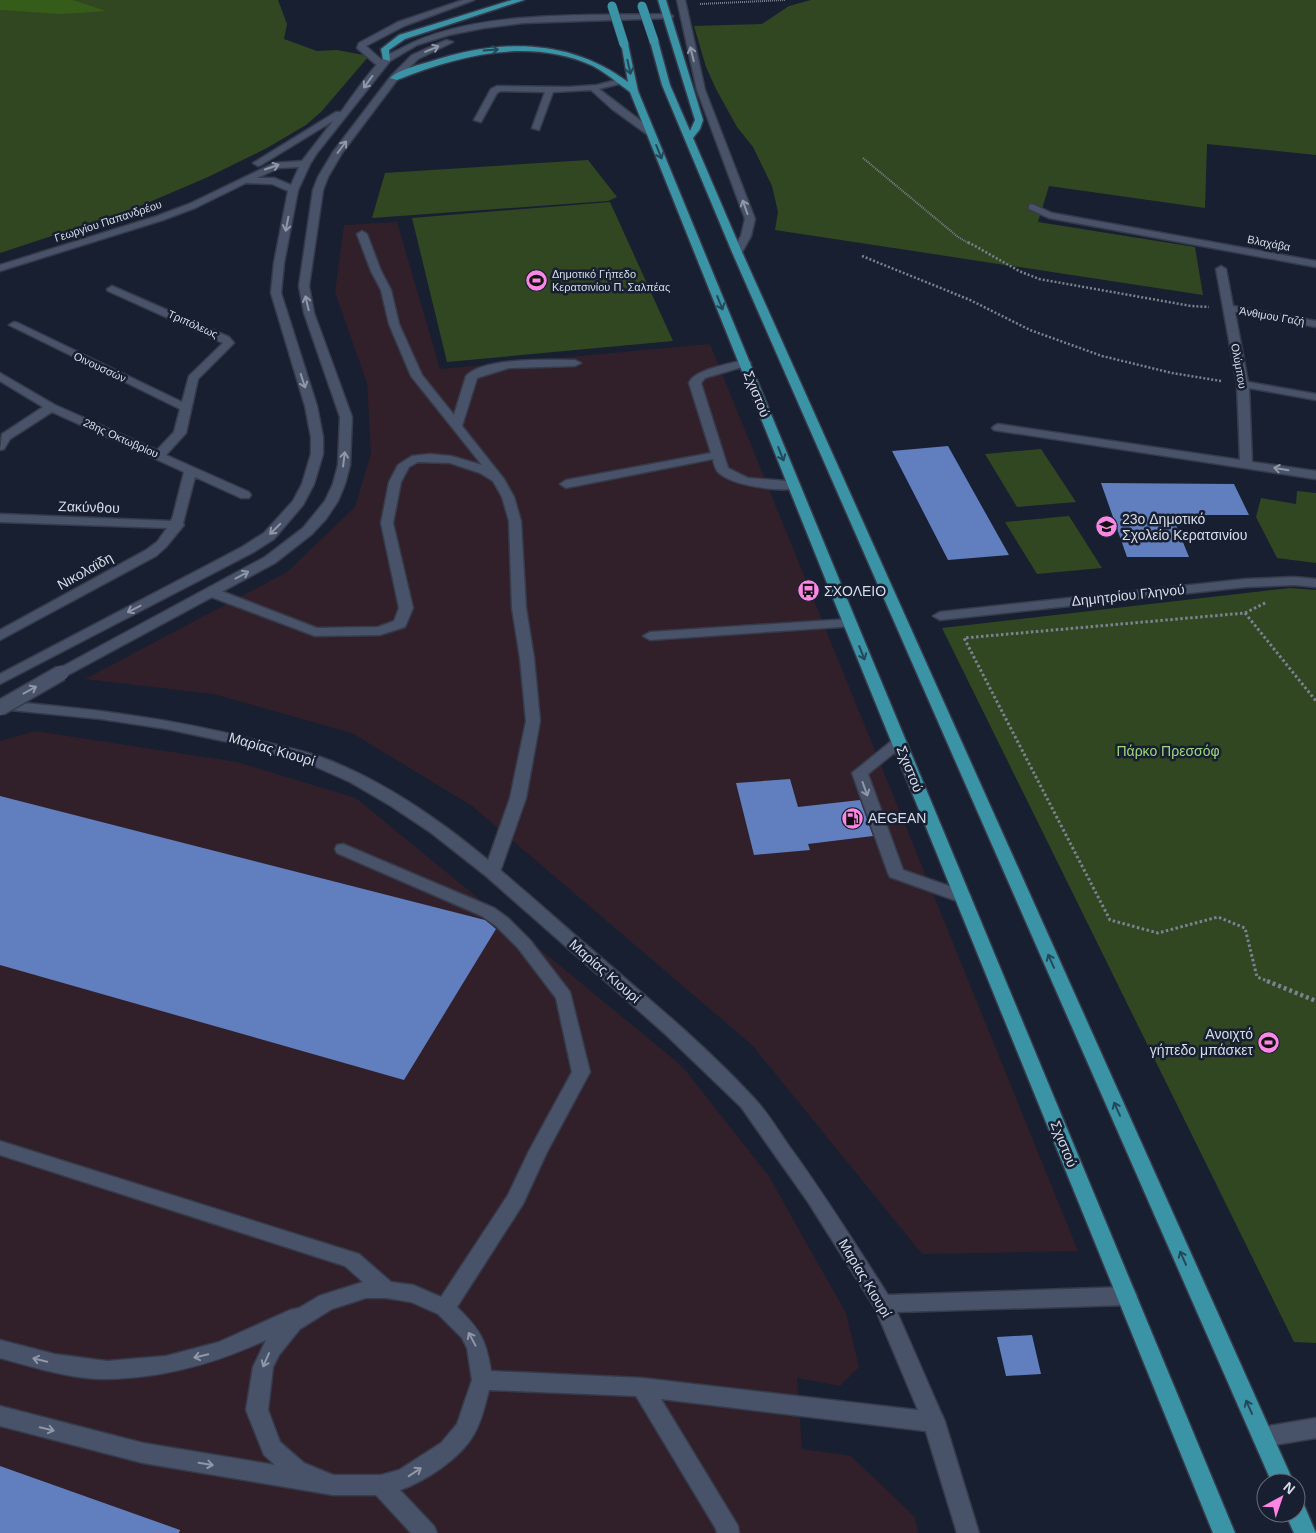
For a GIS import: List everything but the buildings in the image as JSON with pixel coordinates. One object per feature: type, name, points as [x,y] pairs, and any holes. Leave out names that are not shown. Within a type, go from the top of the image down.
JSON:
[{"type":"main road","points":[[384,62],[385,49],[402,37],[520,0]]},
{"type":"main road","points":[[662,0],[699,120],[696,129],[690,137]]},
{"type":"main road","name":"Σχιστού","points":[[611,3],[624,44],[634,91],[850,624],[1224,1533]]},
{"type":"main road","points":[[641,3],[666,85],[690,137],[737,252],[1278,1473]]},
{"type":"main road","points":[[394,78],[432,62],[464,54],[522,49],[555,52],[579,58],[597,65],[634,91]]},
{"type":"street","points":[[384,62],[361,48],[362,45],[401,24],[470,0]]},
{"type":"street","points":[[681,2],[701,90],[750,219],[746,236],[737,252]]},
{"type":"street","points":[[0,680],[247,550],[269,536],[299,502],[314,467],[317,438],[311,406],[276,293],[279,263],[293,190],[305,164],[314,151],[384,62],[403,49],[421,41],[479,27],[526,21],[669,20]]},
{"type":"street","points":[[0,706],[270,560],[294,544],[317,523],[333,501],[340,483],[346,417],[309,312],[304,286],[306,260],[318,190],[323,177],[338,152],[409,61],[437,46],[473,35],[528,28],[669,20]]},
{"type":"street","points":[[478,120],[496,90],[509,87],[550,89],[593,88],[620,81]]},
{"type":"street","points":[[593,88],[614,107],[651,133]]},
{"type":"street","points":[[536,128],[550,89]]},
{"type":"street","points":[[258,163],[351,106]]},
{"type":"street","name":"Γεωργίου Παπανδρέου","points":[[221,191],[258,163],[288,152],[314,151]]},
{"type":"street","name":"Γεωργίου Παπανδρέου","points":[[0,268],[160,218],[192,206],[277,165],[305,164]]},
{"type":"street","points":[[242,182],[274,181],[293,190]]},
{"type":"street","name":"Βλαχάβα","points":[[1032,207],[1050,215],[1316,264]]},
{"type":"street","points":[[362,234],[376,271],[386,290],[394,324],[417,376],[498,479],[508,497],[515,521],[519,608],[527,658],[533,721],[518,798],[492,872]]},
{"type":"street","points":[[1285,259],[1290,254],[1316,254]]},
{"type":"street","name":"Ολύμπου","points":[[1221,269],[1243,384],[1246,464]]},
{"type":"street","name":"Τριπόλεως","points":[[112,288],[226,339],[228,343],[193,378],[180,433],[159,455]]},
{"type":"street","name":"Άνθιμου Γαζή","points":[[1228,308],[1316,324]]},
{"type":"street","name":"Οινουσσών","points":[[14,325],[186,408]]},
{"type":"street","points":[[457,425],[472,376],[477,373],[504,366],[575,363]]},
{"type":"street","points":[[745,363],[696,379],[695,383],[722,470],[732,477],[744,480],[794,486]]},
{"type":"street","name":"28ης Οκτωβρίου","points":[[0,376],[51,407],[245,495]]},
{"type":"street","points":[[1243,384],[1316,397]]},
{"type":"street","points":[[2,440],[51,407]]},
{"type":"street","points":[[998,428],[1316,475]]},
{"type":"street","points":[[566,484],[717,455]]},
{"type":"street","points":[[211,592],[315,632],[380,631],[400,624],[406,608],[387,523],[396,482],[404,465],[416,459],[451,460],[484,470],[498,479]]},
{"type":"street","points":[[178,525],[190,471]]},
{"type":"street","name":"Ζακύνθου","points":[[0,518],[178,525]]},
{"type":"street","name":"Νικολαϊδη","points":[[0,636],[152,553],[163,545],[178,525]]},
{"type":"street","name":"Δημητρίου Γληνού","points":[[940,616],[1246,583],[1294,580],[1316,583]]},
{"type":"street","points":[[650,636],[850,624]]},
{"type":"street","name":"Μαρίας Κιουρί","points":[[0,706],[106,715],[162,723],[224,736],[334,767],[412,813],[492,872],[669,1027],[747,1102],[815,1197],[883,1304],[934,1422],[968,1533]]},
{"type":"street","points":[[899,742],[860,773],[896,873],[963,897]]},
{"type":"street","points":[[343,849],[488,912],[502,922],[524,944],[564,996],[581,1072],[538,1151],[516,1199],[445,1308]]},
{"type":"street","points":[[0,1148],[352,1260],[386,1290]]},
{"type":"street","points":[[0,1349],[54,1363],[107,1370],[166,1365],[223,1350],[326,1302],[366,1290],[386,1290],[413,1294],[445,1308],[469,1332],[477,1348],[482,1380],[466,1429],[449,1450],[405,1478],[381,1485],[334,1485],[143,1453],[0,1416]]},
{"type":"street","points":[[883,1304],[1127,1296]]},
{"type":"street","points":[[326,1302],[293,1324],[271,1349],[263,1367],[257,1410],[272,1448],[296,1470],[334,1485]]},
{"type":"street","points":[[482,1380],[642,1387],[934,1422]]},
{"type":"street","points":[[642,1387],[727,1526],[728,1533]]},
{"type":"street","points":[[1262,1437],[1316,1428]]},
{"type":"street","points":[[381,1485],[426,1533]]},
{"type":"path","points":[[681,2],[785,0]]},
{"type":"path","points":[[863,158],[958,237],[1019,271],[1039,278],[1191,306],[1228,308]]},
{"type":"path","points":[[862,256],[970,300],[1030,330],[1102,356],[1172,373],[1243,384]]},
{"type":"path","points":[[1316,701],[1246,613],[964,638],[1110,920],[1158,933],[1218,917],[1245,928],[1257,977],[1316,1001]]},
{"type":"shaded area","points":[[397,222],[440,369],[710,344],[1078,1251],[922,1254],[752,1045],[472,806],[352,733],[213,694],[85,679],[287,572],[355,507],[371,454],[367,383],[335,292],[344,225]]},
{"type":"shaded area","points":[[35,731],[237,762],[356,798],[682,1066],[768,1175],[846,1313],[859,1367],[840,1386],[797,1378],[802,1449],[851,1456],[915,1517],[918,1533],[0,1533],[0,741]]},
{"type":"green space","points":[[0,0],[278,0],[287,24],[284,39],[317,51],[337,50],[369,56],[321,112],[306,125],[267,148],[208,177],[131,210],[0,253]]},
{"type":"green space","points":[[0,0],[73,0],[106,11],[62,14],[0,10]]},
{"type":"green space","points":[[811,0],[1316,0],[1316,155],[1207,144],[1205,208],[1049,186],[1038,222],[1195,247],[1203,295],[775,230],[778,212],[772,186],[753,147],[737,127],[716,89],[706,67],[694,26],[762,24],[789,6]]},
{"type":"green space","points":[[588,160],[617,197],[608,201],[372,218],[385,173]]},
{"type":"green space","name":"Δημοτικό Γήπεδο Κερατσινίου Π. Σαλπέας","points":[[610,202],[673,341],[447,362],[412,218]]},
{"type":"green space","points":[[1041,449],[1076,502],[1017,507],[985,454]]},
{"type":"green space","points":[[1297,491],[1316,493],[1316,563],[1277,558],[1256,517],[1261,498],[1296,504]]},
{"type":"green space","points":[[1069,516],[1102,568],[1037,574],[1005,522]]},
{"type":"green space","name":"Πάρκο Πρεσσόφ","points":[[1290,588],[1316,590],[1316,1343],[1294,1342],[942,628]]},
{"type":"place","name":"Δημοτικό Γήπεδο Κερατσινίου Π. Σαλπέας","points":[[536,280]]},
{"type":"place","name":"23o Δημοτικό Σχολείο Κερατσινίου","points":[[1106,527]]},
{"type":"place","name":"ΣΧΟΛΕΙΟ","points":[[808,591]]},
{"type":"place","name":"AEGEAN","points":[[852,818]]},
{"type":"place","name":"Ανοιχτό γήπεδο μπάσκετ","points":[[1269,1042]]}]
